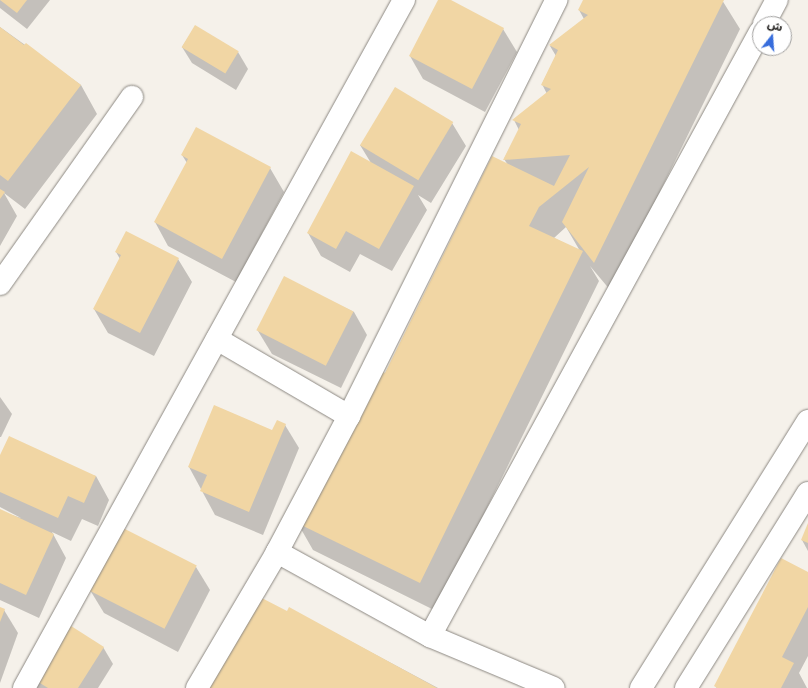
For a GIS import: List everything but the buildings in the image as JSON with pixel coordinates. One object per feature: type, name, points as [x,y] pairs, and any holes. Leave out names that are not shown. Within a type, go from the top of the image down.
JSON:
[{"type":"street","points":[[24,688],[404,0]]},
{"type":"street","points":[[197,688],[277,552],[349,416],[556,0]]},
{"type":"street","points":[[768,16],[777,0]]},
{"type":"street","points":[[430,636],[752,47]]},
{"type":"street","points":[[0,284],[132,98]]},
{"type":"street","points":[[216,339],[349,416]]},
{"type":"street","points":[[641,688],[808,421]]},
{"type":"street","points":[[686,688],[808,494]]},
{"type":"street","points":[[277,552],[430,636],[554,688]]}]
